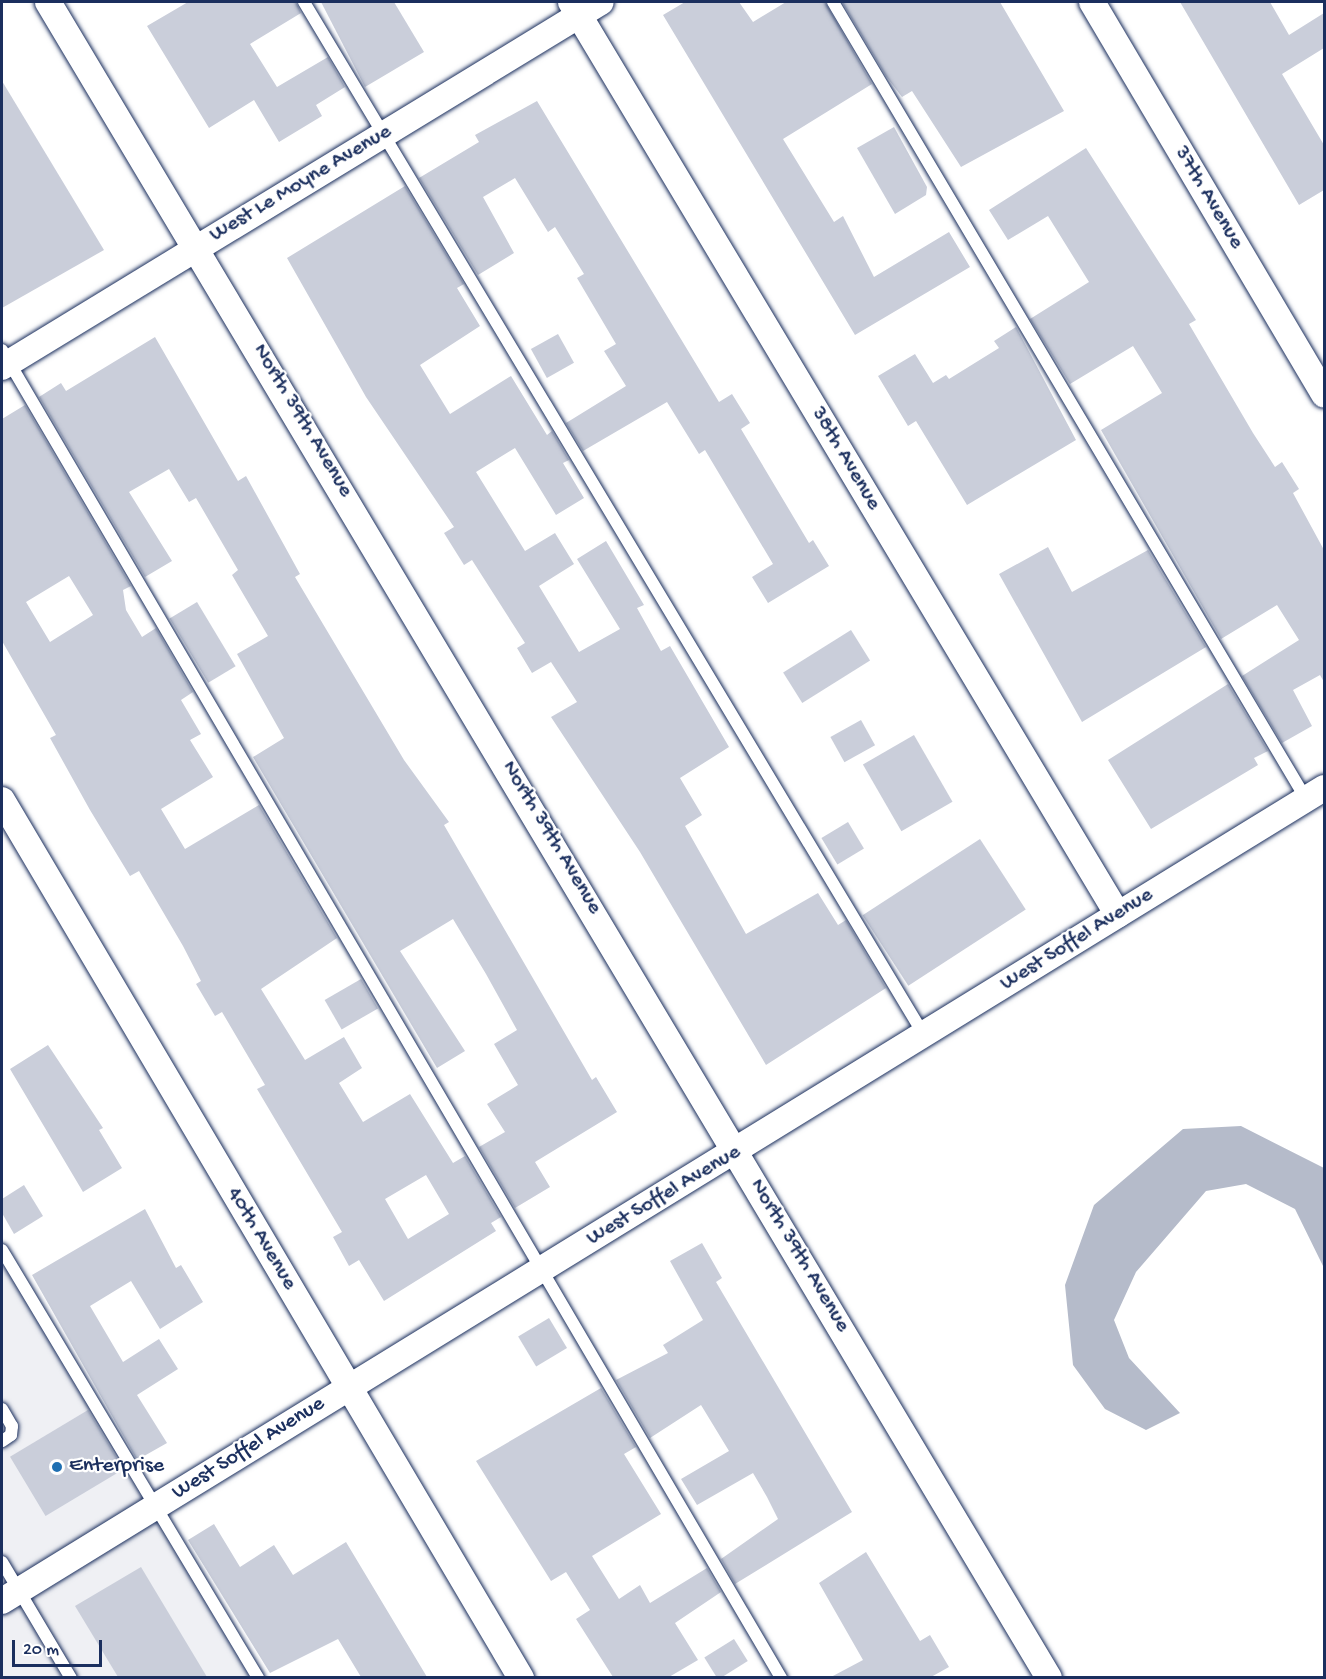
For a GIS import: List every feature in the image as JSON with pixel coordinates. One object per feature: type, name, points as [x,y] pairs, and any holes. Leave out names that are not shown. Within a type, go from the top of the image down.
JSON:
[{"type":"street","name":"North 39th Avenue","points":[[48,2],[198,247],[1049,1677]]},
{"type":"street","name":"West Le Moyne Avenue","points":[[4,360],[198,247],[383,135],[575,8],[601,2]]},
{"type":"street","name":"37th Avenue","points":[[1092,2],[1324,394]]},
{"type":"street","name":"38th Avenue","points":[[575,8],[1118,915]]},
{"type":"street","name":"West Soffel Avenue","points":[[10,1596],[1315,794]]},
{"type":"street","name":"40th Avenue","points":[[2,800],[521,1677]]},
{"type":"lane","points":[[304,2],[924,1035]]},
{"type":"lane","points":[[832,2],[1315,794]]},
{"type":"lane","points":[[4,360],[539,1272],[781,1677]]},
{"type":"lane","points":[[2,1250],[258,1677]]},
{"type":"lane","points":[[2,1409],[12,1426],[11,1434],[2,1441]]},
{"type":"lane","points":[[2,1562],[10,1596],[71,1677]]},
{"type":"shaded area","points":[[2,1250],[258,1677],[2,1677]]},
{"type":"water","points":[[1241,1126],[1324,1168],[1324,1268],[1295,1209],[1246,1184],[1206,1191],[1136,1272],[1114,1320],[1129,1358],[1180,1413],[1146,1430],[1105,1409],[1073,1365],[1065,1285],[1094,1205],[1183,1129]]},
{"type":"building","points":[[188,2],[296,2],[301,13],[250,44],[277,87],[328,57],[345,87],[316,105],[322,116],[279,142],[254,100],[209,128],[147,26]]},
{"type":"building","points":[[321,2],[394,2],[424,52],[365,87]]},
{"type":"building","points":[[685,2],[739,2],[753,22],[786,2],[825,2],[872,84],[783,139],[834,222],[843,216],[874,277],[949,232],[970,267],[855,335],[663,15]]},
{"type":"building","points":[[842,2],[1000,2],[1064,111],[961,167],[912,91],[902,97],[886,76]]},
{"type":"building","points":[[1180,2],[1270,2],[1289,35],[1324,13],[1324,48],[1282,74],[1324,145],[1324,190],[1299,205]]},
{"type":"building","points":[[2,81],[104,250],[2,308]]},
{"type":"building","points":[[537,101],[719,402],[732,394],[750,423],[741,429],[809,543],[813,540],[829,566],[768,603],[752,577],[773,564],[705,450],[699,454],[667,402],[583,451],[566,423],[626,386],[604,351],[616,344],[577,278],[584,274],[555,227],[548,232],[515,178],[483,197],[514,253],[478,275],[419,178],[479,142],[475,135]]},
{"type":"building","points":[[894,127],[927,187],[926,195],[895,214],[857,148]]},
{"type":"building","points":[[1086,148],[1196,320],[1189,324],[1253,433],[1275,467],[1282,462],[1299,489],[1293,493],[1324,550],[1324,682],[1320,675],[1293,690],[1312,726],[1282,743],[1242,676],[1299,640],[1277,605],[1221,639],[1101,430],[1162,393],[1133,346],[1070,384],[1030,319],[1089,282],[1048,216],[1008,240],[989,210]]},
{"type":"building","points":[[405,186],[464,284],[457,288],[480,326],[420,365],[450,414],[511,376],[547,435],[552,431],[569,460],[563,463],[584,498],[556,515],[515,448],[476,472],[525,551],[555,533],[574,564],[539,586],[579,652],[620,629],[577,559],[606,541],[644,605],[637,608],[661,651],[670,646],[729,747],[680,778],[702,815],[685,826],[746,934],[818,893],[838,925],[846,920],[886,988],[766,1065],[640,852],[551,717],[577,702],[551,662],[532,673],[517,648],[525,643],[472,560],[464,565],[444,533],[454,527],[366,397],[287,258]]},
{"type":"building","points":[[1016,327],[1076,440],[967,505],[916,421],[908,426],[878,376],[915,354],[933,383],[946,375],[949,379],[999,348],[994,341]]},
{"type":"building","points":[[558,334],[574,363],[547,378],[531,349]]},
{"type":"building","points":[[155,337],[238,481],[246,476],[300,574],[295,577],[404,760],[449,822],[444,825],[592,1080],[596,1077],[617,1112],[535,1162],[550,1187],[515,1208],[479,1147],[505,1132],[487,1104],[518,1085],[494,1044],[517,1030],[486,974],[453,919],[400,951],[465,1051],[437,1068],[253,757],[284,738],[237,654],[268,636],[232,575],[238,570],[196,498],[189,502],[169,469],[129,492],[172,561],[145,577],[39,397],[61,383],[66,391]]},
{"type":"building","points":[[25,405],[131,586],[123,590],[126,610],[142,637],[156,628],[193,692],[181,700],[201,734],[190,740],[213,777],[161,809],[185,849],[259,805],[337,938],[261,989],[305,1060],[344,1037],[362,1068],[339,1083],[363,1122],[410,1094],[453,1163],[465,1156],[501,1217],[491,1223],[496,1231],[384,1301],[359,1260],[349,1266],[333,1237],[342,1232],[257,1089],[265,1085],[222,1012],[215,1016],[196,984],[201,981],[139,871],[130,876],[90,810],[50,738],[56,735],[2,641],[2,419]],"holes":[[[69,576],[93,615],[50,642],[26,602]],[[426,1175],[449,1214],[408,1239],[385,1199]]]},
{"type":"building","points":[[1048,547],[1072,592],[1148,550],[1206,647],[1082,722],[999,574]]},
{"type":"building","points":[[197,602],[236,666],[208,683],[170,618]]},
{"type":"building","points":[[851,630],[870,661],[802,703],[783,672]]},
{"type":"building","points":[[1228,684],[1268,751],[1254,758],[1258,765],[1151,829],[1108,760]]},
{"type":"building","points":[[861,720],[875,745],[844,762],[830,737]]},
{"type":"building","points":[[914,735],[952,802],[901,831],[863,765]]},
{"type":"building","points":[[848,822],[864,849],[837,865],[821,838]]},
{"type":"building","points":[[980,839],[1026,909],[908,986],[863,915]]},
{"type":"building","points":[[361,979],[378,1008],[342,1029],[325,1000]]},
{"type":"building","points":[[48,1045],[103,1128],[99,1130],[122,1168],[83,1192],[10,1069]]},
{"type":"building","points":[[24,1185],[43,1216],[14,1234],[2,1213],[2,1199]]},
{"type":"building","points":[[145,1209],[176,1268],[181,1265],[203,1302],[160,1329],[131,1281],[90,1306],[123,1362],[159,1339],[178,1369],[137,1395],[167,1443],[137,1460],[32,1275]]},
{"type":"building","points":[[702,1243],[722,1278],[716,1282],[852,1512],[735,1584],[721,1559],[778,1519],[753,1473],[697,1505],[681,1479],[729,1451],[701,1405],[650,1438],[616,1380],[668,1353],[663,1345],[703,1320],[670,1261]]},
{"type":"building","points":[[549,1318],[567,1348],[536,1367],[518,1337]]},
{"type":"building","points":[[601,1388],[636,1447],[624,1454],[661,1514],[592,1556],[619,1599],[640,1585],[650,1603],[707,1568],[721,1592],[675,1623],[698,1660],[669,1677],[613,1677],[576,1619],[590,1610],[566,1572],[551,1581],[476,1461]]},
{"type":"building","name":"Enterprise","points":[[88,1410],[124,1469],[46,1516],[10,1457]]},
{"type":"building","points":[[214,1524],[240,1567],[274,1545],[293,1575],[346,1542],[427,1677],[361,1677],[338,1639],[270,1673],[188,1540]]},
{"type":"building","points":[[866,1552],[920,1641],[930,1635],[949,1667],[931,1677],[831,1677],[863,1660],[819,1583]]},
{"type":"building","points":[[141,1567],[207,1677],[118,1677],[75,1606]]},
{"type":"building","points":[[734,1639],[748,1661],[717,1678],[704,1658]]},
{"type":"place","name":"Enterprise","points":[[57,1467]]}]
